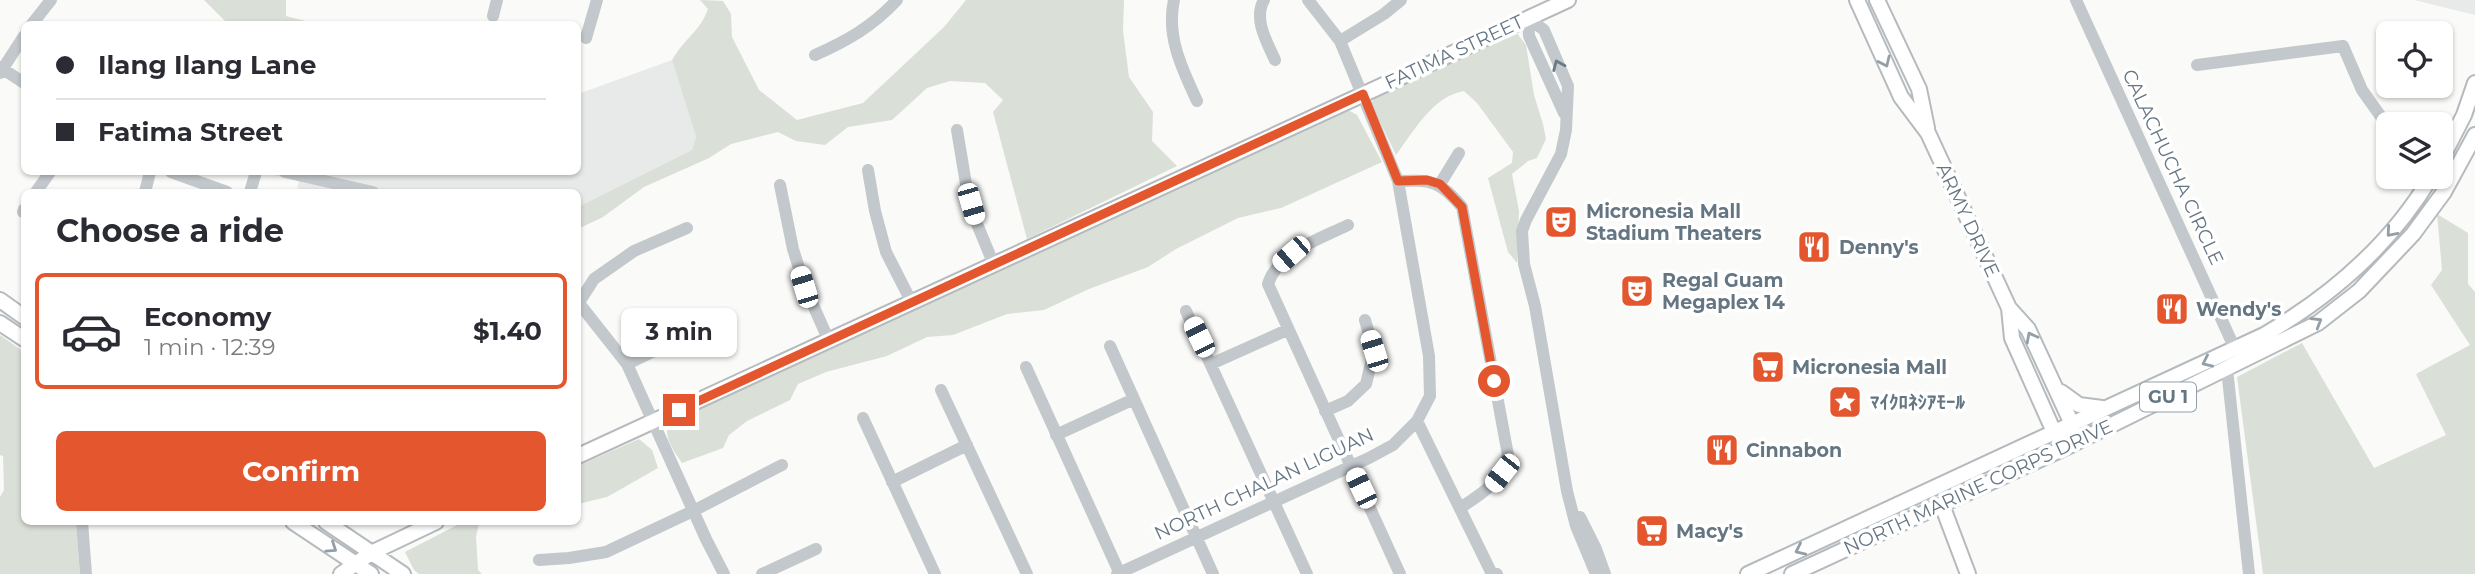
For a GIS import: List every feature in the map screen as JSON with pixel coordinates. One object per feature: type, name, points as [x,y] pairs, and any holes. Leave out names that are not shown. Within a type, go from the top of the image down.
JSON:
[{"type":"main road","name":"FATIMA STREET","points":[[581,455],[1568,0]]},
{"type":"main road","name":"ARMY DRIVE","points":[[1857,0],[1901,97],[1928,133],[2009,308],[2028,329],[2072,424],[2071,445]]},
{"type":"main road","name":"ARMY DRIVE","points":[[1877,0],[1919,89],[1928,133]]},
{"type":"main road","points":[[2453,137],[2475,83]]},
{"type":"main road","name":"NORTH MARINE CORPS DRIVE","points":[[1792,574],[2071,445],[2318,323],[2359,291],[2395,255],[2428,215],[2457,170],[2475,135]]},
{"type":"main road","name":"GU 1","points":[[1748,574],[2235,349],[2307,308],[2346,277],[2381,243],[2420,189]]},
{"type":"main road","points":[[0,300],[21,315]]},
{"type":"main road","name":"ARMY DRIVE","points":[[2009,308],[2012,338],[2054,432],[2071,445]]},
{"type":"main road","points":[[0,323],[21,337]]},
{"type":"main road","points":[[2052,379],[2064,396],[2079,405],[2098,409],[2110,406]]},
{"type":"main road","points":[[1942,505],[1968,574]]},
{"type":"main road","points":[[298,525],[371,574]]},
{"type":"main road","points":[[330,525],[403,574]]},
{"type":"main road","points":[[341,574],[371,553],[430,525]]},
{"type":"street","points":[[34,21],[51,0]]},
{"type":"street","points":[[493,16],[497,0]]},
{"type":"street","points":[[586,38],[597,0]]},
{"type":"street","points":[[815,55],[842,43],[878,20],[897,0]]},
{"type":"street","points":[[1174,0],[1172,38],[1182,69],[1197,101]]},
{"type":"street","points":[[1264,0],[1260,6],[1261,27],[1275,60]]},
{"type":"street","name":"NORTH CHALAN LIGUAN","points":[[1119,574],[1393,445],[1417,421],[1430,396],[1429,356],[1398,181],[1339,41],[1308,0]]},
{"type":"street","points":[[1339,41],[1384,14],[1401,0]]},
{"type":"street","name":"CALACHUCHA CIRCLE","points":[[2076,0],[2235,349]]},
{"type":"street","points":[[1528,18],[1544,30],[1568,86],[1561,154],[1526,220],[1521,246],[1535,306],[1567,492],[1576,526],[1596,574]]},
{"type":"street","points":[[21,40],[1,70],[21,81]]},
{"type":"street","points":[[2197,65],[2343,46],[2362,90],[2378,112]]},
{"type":"street","points":[[957,130],[967,190],[975,219],[994,265]]},
{"type":"street","points":[[1440,184],[1459,153]]},
{"type":"street","points":[[867,170],[886,252],[912,303]]},
{"type":"street","points":[[179,175],[219,189]]},
{"type":"street","points":[[298,175],[360,189]]},
{"type":"street","points":[[1398,181],[1427,180],[1440,184],[1462,207],[1508,455],[1502,473],[1490,488],[1460,508]]},
{"type":"street","points":[[780,185],[804,287],[830,341]]},
{"type":"street","points":[[1348,225],[1291,254],[1272,271],[1268,284],[1401,574]]},
{"type":"street","points":[[581,298],[594,279],[634,251],[687,228]]},
{"type":"street","points":[[581,307],[627,364],[724,574]]},
{"type":"street","points":[[2249,574],[2227,369],[2244,353],[2284,330],[2307,308]]},
{"type":"street","points":[[1186,311],[1307,574]]},
{"type":"street","points":[[1325,411],[1348,401],[1366,384],[1374,351],[1364,320]]},
{"type":"street","points":[[627,364],[714,322]]},
{"type":"street","points":[[1211,364],[1287,330]]},
{"type":"street","points":[[1110,346],[1213,574]]},
{"type":"street","points":[[1026,367],[1119,574]]},
{"type":"street","points":[[941,390],[1027,574]]},
{"type":"street","points":[[1056,435],[1134,399]]},
{"type":"street","points":[[863,418],[935,574]]},
{"type":"street","points":[[1417,421],[1492,572],[1497,574]]},
{"type":"street","points":[[892,482],[967,445]]},
{"type":"street","points":[[539,560],[607,552],[782,465]]},
{"type":"street","points":[[1567,492],[1596,549],[1605,574]]},
{"type":"street","points":[[82,525],[86,574]]},
{"type":"street","points":[[762,574],[782,570],[816,550]]},
{"type":"shaded area","points":[[204,0],[286,0],[286,16],[305,21],[225,21]]},
{"type":"shaded area","points":[[700,0],[723,1],[731,14],[732,37],[759,90],[797,120],[863,103],[944,27],[966,0],[1124,0],[1123,31],[1129,77],[1153,112],[1152,141],[1177,166],[1027,239],[993,112],[1003,100],[985,83],[950,81],[927,88],[892,120],[848,127],[825,145],[796,141],[778,132],[731,144],[709,158],[644,187],[603,217],[581,228],[581,206],[692,150],[696,137],[672,60],[697,29],[708,9]]},
{"type":"shaded area","points":[[2414,0],[2475,0],[2475,15]]},
{"type":"shaded area","points":[[1516,32],[1526,45],[1534,95],[1546,139],[1537,158],[1528,161],[1512,174],[1519,211],[1517,263],[1508,252],[1488,178],[1512,163],[1513,152],[1477,103],[1464,91],[1443,100],[1425,116],[1396,155],[1371,103],[1377,94]]},
{"type":"shaded area","points":[[672,60],[696,137],[692,150],[581,206],[581,189],[302,189],[297,188],[299,181],[274,175],[581,175],[581,93]]},
{"type":"shaded area","points":[[1350,111],[1357,115],[1382,162],[1281,208],[1238,218],[1176,249],[1148,267],[1089,289],[1044,310],[1007,314],[953,335],[927,337],[887,356],[826,372],[798,384],[790,400],[747,421],[729,435],[723,448],[682,463],[671,447],[667,430],[671,418],[1335,113]]},
{"type":"shaded area","points":[[2437,214],[2468,233],[2468,284],[2475,292],[2475,574],[2263,574],[2237,377],[2302,343],[2374,468],[2446,435],[2416,374],[2470,345],[2431,285],[2442,270]]},
{"type":"shaded area","points":[[0,335],[21,350],[21,525],[76,525],[80,574],[0,574],[0,497],[4,490],[3,456],[0,455]]},
{"type":"shaded area","points":[[639,439],[652,450],[658,468],[607,497],[581,503],[581,465]]},
{"type":"shaded area","points":[[457,525],[479,525],[476,537],[478,570],[482,574],[419,574],[405,552]]},
{"type":"place","name":"Micronesia Mall Stadium Theaters","points":[[1561,222]]},
{"type":"place","name":"Denny's","points":[[1814,247]]},
{"type":"place","name":"Regal Guam Megaplex 14","points":[[1637,291]]},
{"type":"place","name":"Wendy's","points":[[2172,309]]},
{"type":"place","name":"Micronesia Mall","points":[[1768,367]]},
{"type":"place","name":"ﾏｲｸﾛﾈｼｱﾓｰﾙ","points":[[1845,402]]},
{"type":"place","name":"Cinnabon","points":[[1722,450]]},
{"type":"place","name":"Macy's","points":[[1652,531]]},
{"type":"route","points":[[679,410],[1363,94],[1398,181],[1427,180],[1440,184],[1462,207],[1494,381]]}]
